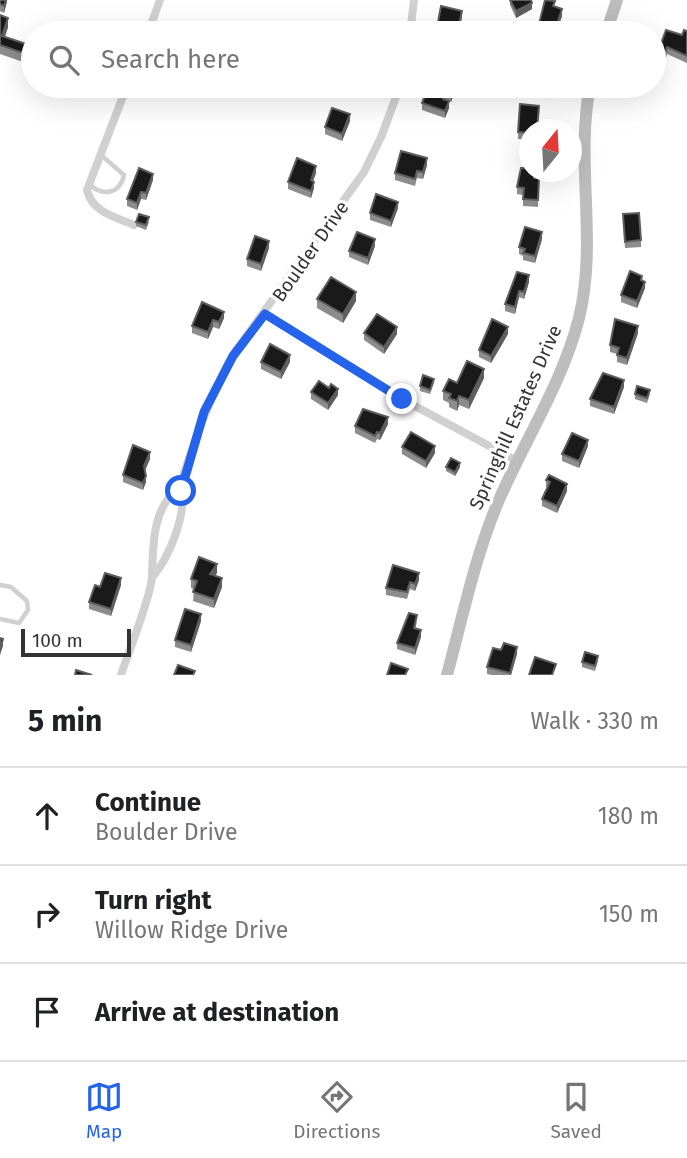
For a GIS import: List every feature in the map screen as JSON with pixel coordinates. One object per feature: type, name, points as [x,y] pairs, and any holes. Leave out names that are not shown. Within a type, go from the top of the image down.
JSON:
[{"type":"street","points":[[152,21],[160,0]]},
{"type":"street","points":[[411,21],[414,0]]},
{"type":"street","points":[[610,21],[617,0]]},
{"type":"street","points":[[122,98],[89,184],[90,202],[134,225]]},
{"type":"street","name":"Boulder Drive","points":[[152,578],[151,555],[160,516],[168,496],[179,488],[204,412],[220,379],[233,356],[364,172],[396,98]]},
{"type":"street","name":"Springhill Estates Drive","points":[[447,675],[478,556],[517,461],[563,366],[581,307],[587,240],[583,137],[588,98]]},
{"type":"street","points":[[265,314],[402,399],[517,461]]},
{"type":"street","name":"Boulder Drive","points":[[121,675],[152,578],[166,558],[177,526],[183,494],[179,488]]},
{"type":"lane","points":[[89,184],[105,193],[115,191],[122,183],[124,175],[101,155]]},
{"type":"lane","points":[[0,585],[11,587],[27,601],[28,610],[19,623],[0,619]]},
{"type":"building","points":[[510,0],[531,0],[532,3],[516,11]]},
{"type":"building","points":[[545,0],[555,1],[553,6],[562,9],[558,21],[540,21]]},
{"type":"building","points":[[441,6],[462,11],[460,21],[438,21]]},
{"type":"building","points":[[0,15],[8,18],[2,36],[21,42],[21,52],[0,45]]},
{"type":"building","points":[[666,30],[682,35],[684,30],[687,31],[687,56],[667,47],[666,51]]},
{"type":"building","points":[[424,98],[443,98],[449,101],[445,111],[422,103]]},
{"type":"building","points":[[520,104],[539,106],[538,119],[519,119],[518,132]]},
{"type":"building","points":[[332,108],[350,114],[342,134],[325,127]]},
{"type":"building","points":[[401,151],[427,158],[423,172],[417,171],[415,179],[395,173]]},
{"type":"building","points":[[297,158],[316,166],[311,180],[314,182],[311,191],[288,182]]},
{"type":"building","points":[[139,168],[153,174],[146,193],[141,192],[137,203],[127,199]]},
{"type":"building","points":[[519,178],[519,182],[539,182],[538,200],[523,199],[524,188],[517,187]]},
{"type":"building","points":[[376,194],[398,202],[391,221],[370,213]]},
{"type":"building","points":[[639,213],[641,240],[625,242],[623,214]]},
{"type":"building","points":[[139,214],[149,217],[146,225],[136,222]]},
{"type":"building","points":[[525,227],[542,232],[535,256],[523,253],[525,249],[519,247]]},
{"type":"building","points":[[357,232],[375,239],[368,258],[349,251]]},
{"type":"building","points":[[255,236],[269,241],[261,264],[247,259]]},
{"type":"building","points":[[630,271],[642,276],[641,280],[645,282],[637,301],[621,295]]},
{"type":"building","points":[[517,272],[529,275],[524,292],[519,291],[515,307],[505,304]]},
{"type":"building","points":[[331,277],[356,292],[343,314],[317,299]]},
{"type":"building","points":[[202,302],[224,312],[219,322],[213,320],[208,332],[192,326]]},
{"type":"building","points":[[377,314],[397,327],[384,347],[364,333]]},
{"type":"building","points":[[492,319],[508,327],[491,356],[479,350]]},
{"type":"building","points":[[615,319],[638,326],[627,358],[617,355],[619,348],[610,345]]},
{"type":"building","points":[[270,344],[290,355],[281,372],[261,362]]},
{"type":"building","points":[[467,361],[484,369],[469,400],[459,396],[457,401],[449,398],[451,394],[443,391],[449,379],[457,383]]},
{"type":"building","points":[[603,373],[624,380],[614,407],[590,399]]},
{"type":"building","points":[[423,375],[434,379],[430,390],[420,386]]},
{"type":"building","points":[[319,381],[329,388],[331,384],[338,389],[328,403],[311,392]]},
{"type":"building","points":[[637,386],[650,390],[647,398],[635,394]]},
{"type":"building","points":[[363,409],[388,417],[380,433],[377,432],[375,436],[355,426]]},
{"type":"building","points":[[411,432],[435,446],[426,461],[402,447]]},
{"type":"building","points":[[572,433],[588,440],[579,461],[562,454]]},
{"type":"building","points":[[133,445],[150,452],[144,466],[146,476],[143,483],[123,475]]},
{"type":"building","points":[[451,458],[460,463],[455,472],[446,467]]},
{"type":"building","points":[[549,475],[567,484],[557,506],[542,499],[550,482],[546,480]]},
{"type":"building","points":[[199,557],[217,564],[210,574],[222,578],[214,599],[193,592],[197,581],[191,579]]},
{"type":"building","points":[[393,565],[419,573],[415,584],[410,582],[407,592],[386,588]]},
{"type":"building","points":[[105,573],[121,578],[111,609],[89,602],[95,585],[100,587]]},
{"type":"building","points":[[185,609],[201,614],[191,645],[175,640]]},
{"type":"building","points":[[409,613],[417,615],[414,628],[421,630],[415,648],[397,643]]},
{"type":"building","points":[[504,643],[517,647],[510,673],[487,667],[493,648],[501,650]]},
{"type":"building","points":[[585,652],[598,656],[595,666],[582,662]]},
{"type":"building","points":[[535,657],[556,664],[552,675],[529,675]]},
{"type":"building","points":[[391,663],[408,669],[405,675],[387,675]]},
{"type":"building","points":[[178,665],[195,671],[193,675],[174,675]]},
{"type":"building","points":[[76,670],[92,675],[75,675]]},
{"type":"route","points":[[181,491],[179,488],[204,412],[233,356],[265,314],[402,399]]}]
